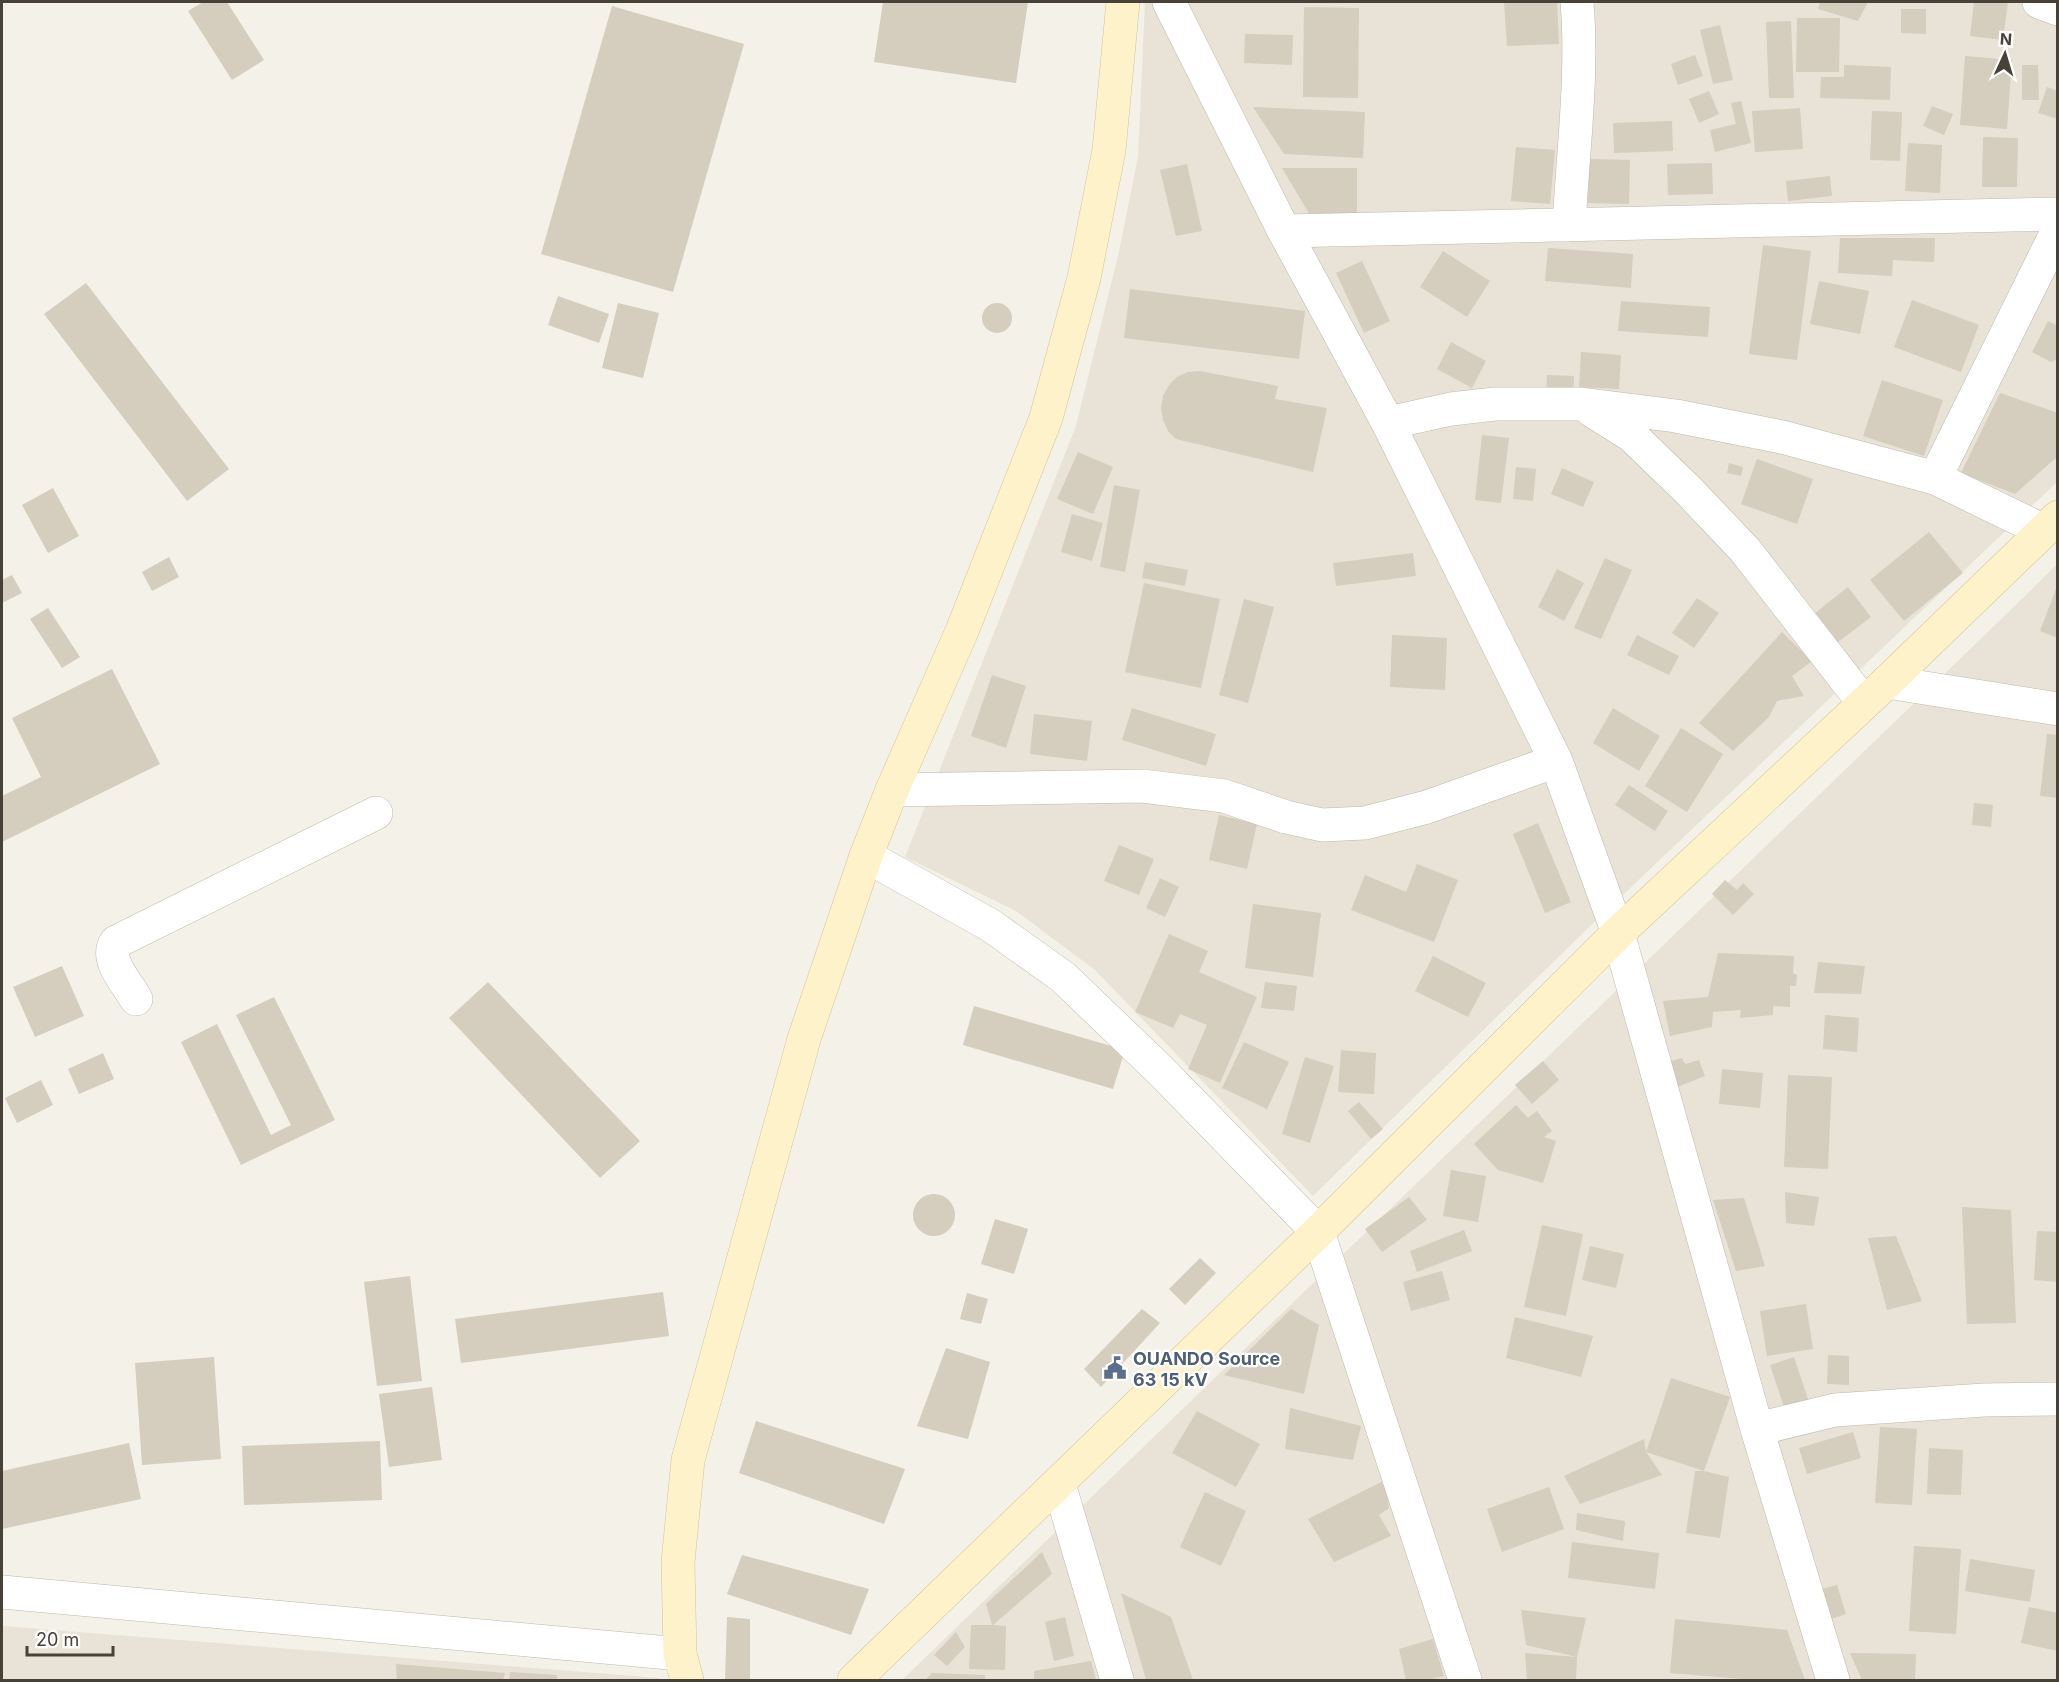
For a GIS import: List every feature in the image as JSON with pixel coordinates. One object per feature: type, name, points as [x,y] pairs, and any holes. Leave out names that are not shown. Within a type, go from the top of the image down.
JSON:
[{"type":"street","points":[[2,1592],[684,1667],[678,1562],[688,1460],[804,1039],[866,856],[892,790],[962,632],[1046,418],[1084,279],[1108,150],[1123,2]]},
{"type":"street","points":[[1169,2],[1284,231],[1388,423],[1556,761],[1618,933],[1757,1429],[1833,1680]]},
{"type":"street","points":[[1569,225],[1578,82],[1577,2]]},
{"type":"street","points":[[2039,2],[2058,9]]},
{"type":"street","points":[[1284,231],[2058,214]]},
{"type":"street","points":[[1935,478],[2058,230]]},
{"type":"street","points":[[854,1680],[1318,1232],[1618,933],[2050,524],[1935,478],[1771,435],[1676,416],[1581,404],[1495,404],[1450,409],[1388,423]]},
{"type":"street","points":[[1581,404],[1631,435],[1688,490],[1875,692],[2058,710]]},
{"type":"street","points":[[892,790],[1142,786],[1224,796],[1286,817],[1322,825],[1365,823],[1427,807],[1556,761]]},
{"type":"street","points":[[136,999],[111,958],[111,949],[116,942],[376,813]]},
{"type":"street","points":[[866,856],[990,926],[1063,977],[1160,1070],[1318,1232],[1465,1680]]},
{"type":"street","points":[[1757,1429],[1835,1410],[1984,1400],[2058,1399]]},
{"type":"street","points":[[1059,1484],[1117,1680]]},
{"type":"shaded area","points":[[1145,2],[2057,2],[2057,482],[1584,932],[1313,1196],[1095,970],[1016,911],[905,857],[1076,426],[1118,256],[1138,157]]},
{"type":"shaded area","points":[[2057,564],[2057,1680],[902,1680],[2023,598]]},
{"type":"shaded area","points":[[2,1626],[659,1678],[660,1680],[2,1680]]},
{"type":"building","points":[[203,2],[227,2],[264,60],[232,80],[188,11]]},
{"type":"building","points":[[883,2],[1028,2],[1016,83],[874,62]]},
{"type":"building","points":[[1504,2],[1557,2],[1559,44],[1507,46]]},
{"type":"building","points":[[1820,2],[1868,2],[1858,21],[1818,9]]},
{"type":"building","points":[[1974,2],[2008,2],[2003,40],[1970,36]]},
{"type":"building","points":[[612,6],[744,44],[673,292],[541,254]]},
{"type":"building","points":[[1304,7],[1359,8],[1358,98],[1303,97]]},
{"type":"building","points":[[1901,9],[1926,9],[1926,34],[1901,33]]},
{"type":"building","points":[[1797,18],[1840,18],[1839,72],[1796,72]]},
{"type":"building","points":[[1791,21],[1794,98],[1769,98],[1766,22]]},
{"type":"building","points":[[1720,25],[1733,80],[1713,84],[1700,30]]},
{"type":"building","points":[[1245,34],[1293,35],[1292,65],[1244,63]]},
{"type":"building","points":[[1695,55],[1703,76],[1678,85],[1671,64]]},
{"type":"building","points":[[1965,56],[2012,60],[2007,129],[1960,125]]},
{"type":"building","points":[[1844,65],[1891,67],[1890,100],[1820,98],[1821,77],[1844,77]]},
{"type":"building","points":[[2022,65],[2038,65],[2039,100],[2022,100]]},
{"type":"building","points":[[2047,87],[2058,91],[2058,119],[2038,113]]},
{"type":"building","points":[[1709,91],[1719,114],[1699,123],[1689,99]]},
{"type":"building","points":[[1741,101],[1751,143],[1715,152],[1710,130],[1736,124],[1731,103]]},
{"type":"building","points":[[1932,106],[1953,114],[1944,135],[1923,126]]},
{"type":"building","points":[[1253,107],[1365,112],[1363,158],[1284,154]]},
{"type":"building","points":[[1800,108],[1803,149],[1755,152],[1752,111]]},
{"type":"building","points":[[1872,111],[1902,112],[1900,161],[1870,160]]},
{"type":"building","points":[[1672,121],[1673,151],[1614,153],[1613,123]]},
{"type":"building","points":[[1983,137],[2018,138],[2017,187],[1982,187]]},
{"type":"building","points":[[1908,143],[1942,145],[1940,193],[1905,191]]},
{"type":"building","points":[[1516,147],[1555,150],[1550,204],[1511,201]]},
{"type":"building","points":[[1589,159],[1630,160],[1629,204],[1588,203]]},
{"type":"building","points":[[1712,163],[1713,194],[1668,195],[1667,164]]},
{"type":"building","points":[[1187,164],[1202,231],[1176,236],[1160,170]]},
{"type":"building","points":[[1282,168],[1357,168],[1357,215],[1310,215]]},
{"type":"building","points":[[1830,176],[1832,196],[1788,201],[1786,181]]},
{"type":"building","points":[[1840,238],[1935,238],[1934,262],[1893,260],[1892,276],[1838,273]]},
{"type":"building","points":[[1763,245],[1811,251],[1797,360],[1749,354]]},
{"type":"building","points":[[1548,248],[1633,254],[1631,288],[1545,281]]},
{"type":"building","points":[[1443,251],[1490,281],[1467,317],[1420,287]]},
{"type":"building","points":[[1362,261],[1390,321],[1364,333],[1336,273]]},
{"type":"building","points":[[1819,281],[1869,291],[1860,334],[1810,324]]},
{"type":"building","points":[[86,283],[229,469],[187,501],[44,314]]},
{"type":"building","points":[[1130,289],[1305,311],[1299,359],[1124,338]]},
{"type":"building","points":[[558,296],[609,314],[599,343],[548,325]]},
{"type":"building","points":[[1912,300],[1979,325],[1961,372],[1894,347]]},
{"type":"building","points":[[1621,301],[1710,307],[1708,337],[1618,331]]},
{"type":"building","points":[[618,303],[659,313],[643,378],[602,368]]},
{"type":"building","points":[[997,303],[1008,307],[1012,318],[1008,329],[997,333],[986,329],[982,318],[986,307]]},
{"type":"building","points":[[2048,321],[2058,326],[2058,359],[2051,362],[2032,352]]},
{"type":"building","points":[[1451,342],[1486,361],[1472,388],[1437,369]]},
{"type":"building","points":[[1581,352],[1621,355],[1619,389],[1579,387]]},
{"type":"building","points":[[1200,371],[1278,386],[1275,399],[1327,408],[1313,472],[1176,439],[1168,431],[1163,420],[1161,408],[1163,396],[1177,377],[1188,372]]},
{"type":"building","points":[[1547,375],[1574,376],[1573,396],[1546,395]]},
{"type":"building","points":[[1882,380],[1943,400],[1924,456],[1863,436]]},
{"type":"building","points":[[2000,393],[2058,413],[2058,456],[2015,494],[1961,473]]},
{"type":"building","points":[[1482,435],[1509,438],[1501,503],[1475,500]]},
{"type":"building","points":[[1078,452],[1113,467],[1093,514],[1057,499]]},
{"type":"building","points":[[1757,459],[1813,479],[1797,524],[1741,504]]},
{"type":"building","points":[[1729,463],[1743,467],[1741,476],[1727,473]]},
{"type":"building","points":[[1516,467],[1536,469],[1533,501],[1513,499]]},
{"type":"building","points":[[1562,468],[1594,482],[1583,507],[1551,494]]},
{"type":"building","points":[[1114,485],[1140,490],[1125,572],[1100,567]]},
{"type":"building","points":[[53,488],[79,536],[48,553],[22,505]]},
{"type":"building","points":[[1072,514],[1103,523],[1092,561],[1061,552]]},
{"type":"building","points":[[1929,532],[1963,573],[1904,621],[1870,580]]},
{"type":"building","points":[[1413,553],[1416,576],[1336,586],[1333,563]]},
{"type":"building","points":[[169,557],[179,577],[152,591],[142,572]]},
{"type":"building","points":[[1605,558],[1632,570],[1601,639],[1574,628]]},
{"type":"building","points":[[1145,562],[1188,570],[1185,586],[1142,578]]},
{"type":"building","points":[[1557,569],[1584,583],[1564,621],[1538,607]]},
{"type":"building","points":[[12,575],[22,593],[2,603],[2,580]]},
{"type":"building","points":[[1144,583],[1220,599],[1201,688],[1125,672]]},
{"type":"building","points":[[2058,586],[2058,638],[2040,631]]},
{"type":"building","points":[[1848,587],[1871,617],[1838,642],[1815,613]]},
{"type":"building","points":[[1697,598],[1719,613],[1694,648],[1672,633]]},
{"type":"building","points":[[1244,599],[1274,607],[1248,703],[1219,695]]},
{"type":"building","points":[[48,608],[80,657],[62,668],[30,619]]},
{"type":"building","points":[[1782,632],[1812,661],[1792,676],[1804,696],[1777,701],[1769,717],[1733,751],[1699,723]]},
{"type":"building","points":[[1392,635],[1447,638],[1445,690],[1390,687]]},
{"type":"building","points":[[1637,635],[1679,656],[1669,675],[1627,655]]},
{"type":"building","points":[[112,669],[160,764],[2,842],[2,796],[41,777],[12,718]]},
{"type":"building","points":[[992,675],[1026,686],[1006,748],[971,736]]},
{"type":"building","points":[[1132,708],[1216,734],[1206,766],[1122,740]]},
{"type":"building","points":[[1613,708],[1660,736],[1639,771],[1593,743]]},
{"type":"building","points":[[1034,714],[1092,721],[1087,761],[1030,754]]},
{"type":"building","points":[[1681,728],[1723,754],[1687,812],[1645,786]]},
{"type":"building","points":[[2047,734],[2058,735],[2058,798],[2040,796]]},
{"type":"building","points":[[1629,785],[1668,811],[1655,831],[1615,805]]},
{"type":"building","points":[[1974,803],[1993,805],[1991,827],[1972,825]]},
{"type":"building","points":[[1219,815],[1257,824],[1247,869],[1209,860]]},
{"type":"building","points":[[1538,823],[1571,902],[1545,913],[1513,834]]},
{"type":"building","points":[[1119,845],[1154,859],[1139,895],[1104,881]]},
{"type":"building","points":[[1417,864],[1458,880],[1434,942],[1351,910],[1365,875],[1406,892]]},
{"type":"building","points":[[1160,878],[1179,887],[1165,917],[1146,908]]},
{"type":"building","points":[[1725,880],[1737,890],[1743,883],[1754,894],[1733,915],[1712,894]]},
{"type":"building","points":[[1253,904],[1321,913],[1313,977],[1245,968]]},
{"type":"building","points":[[1169,934],[1208,951],[1199,972],[1257,997],[1220,1083],[1188,1069],[1207,1025],[1180,1014],[1173,1028],[1135,1012]]},
{"type":"building","points":[[1718,953],[1794,956],[1793,973],[1797,975],[1796,986],[1790,986],[1790,1007],[1773,1006],[1773,1015],[1740,1018],[1741,1010],[1713,1012],[1712,1027],[1670,1036],[1663,1001],[1708,997]]},
{"type":"building","points":[[1433,956],[1486,983],[1468,1017],[1415,991]]},
{"type":"building","points":[[1818,962],[1865,966],[1861,994],[1814,993]]},
{"type":"building","points":[[62,966],[84,1016],[35,1037],[13,987]]},
{"type":"building","points":[[488,982],[640,1141],[600,1178],[449,1018]]},
{"type":"building","points":[[1265,982],[1297,986],[1294,1011],[1261,1008]]},
{"type":"building","points":[[274,997],[335,1120],[241,1165],[181,1042],[217,1024],[271,1135],[291,1125],[236,1015]]},
{"type":"building","points":[[974,1006],[1125,1050],[1113,1089],[963,1045]]},
{"type":"building","points":[[1825,1015],[1859,1018],[1857,1052],[1823,1049]]},
{"type":"building","points":[[1244,1042],[1289,1062],[1267,1109],[1222,1088]]},
{"type":"building","points":[[1341,1050],[1376,1053],[1374,1094],[1338,1092]]},
{"type":"building","points":[[103,1053],[114,1079],[79,1094],[68,1069]]},
{"type":"building","points":[[1305,1057],[1334,1066],[1310,1143],[1282,1134]]},
{"type":"building","points":[[1682,1058],[1685,1064],[1699,1060],[1705,1076],[1675,1088],[1668,1062]]},
{"type":"building","points":[[1543,1061],[1559,1080],[1532,1104],[1515,1085]]},
{"type":"building","points":[[1722,1069],[1763,1073],[1760,1108],[1719,1104]]},
{"type":"building","points":[[1788,1075],[1832,1077],[1828,1169],[1784,1167]]},
{"type":"building","points":[[41,1080],[53,1105],[17,1123],[5,1098]]},
{"type":"building","points":[[1359,1102],[1383,1129],[1371,1139],[1348,1111]]},
{"type":"building","points":[[1516,1105],[1528,1118],[1537,1111],[1552,1131],[1544,1137],[1556,1141],[1543,1183],[1498,1170],[1474,1144]]},
{"type":"building","points":[[1451,1170],[1486,1176],[1478,1222],[1443,1216]]},
{"type":"building","points":[[1785,1192],[1819,1197],[1814,1226],[1786,1223]]},
{"type":"building","points":[[934,1194],[949,1200],[955,1215],[949,1230],[934,1236],[919,1230],[913,1215],[919,1200]]},
{"type":"building","points":[[1409,1197],[1427,1220],[1382,1252],[1365,1229]]},
{"type":"building","points":[[1744,1198],[1765,1266],[1736,1271],[1713,1200]]},
{"type":"building","points":[[1962,1207],[2011,1210],[2016,1323],[1967,1324]]},
{"type":"building","points":[[995,1219],[1028,1229],[1014,1274],[981,1264]]},
{"type":"building","points":[[1542,1225],[1583,1234],[1566,1316],[1524,1307]]},
{"type":"building","points":[[1464,1230],[1472,1251],[1417,1272],[1410,1251]]},
{"type":"building","points":[[2037,1231],[2058,1232],[2058,1282],[2034,1280]]},
{"type":"building","points":[[1896,1236],[1922,1301],[1887,1310],[1868,1238]]},
{"type":"building","points":[[1590,1246],[1624,1254],[1616,1288],[1582,1280]]},
{"type":"building","points":[[1200,1258],[1216,1273],[1185,1305],[1169,1289]]},
{"type":"building","points":[[1442,1271],[1450,1300],[1411,1311],[1403,1282]]},
{"type":"building","points":[[410,1276],[422,1381],[377,1386],[364,1282]]},
{"type":"building","points":[[663,1292],[669,1336],[461,1363],[455,1319]]},
{"type":"building","points":[[967,1293],[988,1299],[981,1324],[960,1319]]},
{"type":"building","points":[[1806,1304],[1813,1349],[1767,1356],[1760,1311]]},
{"type":"building","points":[[1142,1309],[1160,1323],[1101,1387],[1084,1369]]},
{"type":"building","points":[[1291,1309],[1319,1325],[1304,1394],[1224,1375]]},
{"type":"building","points":[[1515,1317],[1593,1336],[1581,1377],[1506,1358]]},
{"type":"building","points":[[946,1348],[990,1362],[968,1439],[917,1426]]},
{"type":"building","points":[[1828,1355],[1849,1356],[1849,1385],[1827,1384]]},
{"type":"building","points":[[214,1357],[221,1459],[142,1465],[135,1363]]},
{"type":"building","points":[[1794,1357],[1809,1402],[1785,1410],[1770,1365]]},
{"type":"building","points":[[1671,1378],[1730,1397],[1704,1471],[1646,1452]]},
{"type":"building","points":[[432,1387],[442,1460],[389,1467],[379,1394]]},
{"type":"building","points":[[1290,1408],[1361,1426],[1353,1460],[1285,1449]]},
{"type":"building","points":[[1197,1411],[1260,1444],[1236,1487],[1172,1453]]},
{"type":"building","points":[[756,1421],[905,1469],[884,1524],[739,1473]]},
{"type":"building","points":[[1880,1427],[1917,1429],[1912,1505],[1875,1503]]},
{"type":"building","points":[[1853,1432],[1861,1458],[1807,1474],[1799,1448]]},
{"type":"building","points":[[1644,1439],[1646,1452],[1662,1475],[1580,1504],[1564,1476]]},
{"type":"building","points":[[380,1441],[382,1500],[244,1505],[242,1446]]},
{"type":"building","points":[[129,1443],[141,1499],[2,1529],[2,1471]]},
{"type":"building","points":[[1929,1448],[1963,1450],[1961,1495],[1927,1494]]},
{"type":"building","points":[[1695,1471],[1729,1477],[1720,1538],[1686,1533]]},
{"type":"building","points":[[1385,1480],[1389,1508],[1379,1515],[1391,1536],[1334,1562],[1308,1519]]},
{"type":"building","points":[[1549,1487],[1564,1529],[1502,1552],[1487,1509]]},
{"type":"building","points":[[1205,1492],[1246,1511],[1221,1566],[1180,1547]]},
{"type":"building","points":[[1577,1513],[1625,1521],[1623,1541],[1576,1530]]},
{"type":"building","points":[[1572,1542],[1659,1553],[1655,1589],[1568,1578]]},
{"type":"building","points":[[1914,1546],[1961,1549],[1956,1634],[1909,1631]]},
{"type":"building","points":[[1042,1552],[1052,1574],[993,1625],[1006,1626],[1005,1670],[969,1669],[971,1625],[992,1625],[986,1604]]},
{"type":"building","points":[[742,1555],[869,1589],[851,1635],[727,1594]]},
{"type":"building","points":[[1970,1559],[2035,1570],[2030,1602],[1965,1591]]},
{"type":"building","points":[[1837,1585],[1846,1614],[1831,1619],[1822,1589]]},
{"type":"building","points":[[1121,1593],[1171,1617],[1193,1680],[1146,1680]]},
{"type":"building","points":[[2029,1607],[2058,1613],[2058,1651],[2021,1643]]},
{"type":"building","points":[[1521,1610],[1586,1618],[1577,1657],[1526,1645]]},
{"type":"building","points":[[727,1617],[750,1619],[750,1680],[725,1680]]},
{"type":"building","points":[[1065,1617],[1074,1656],[1054,1661],[1045,1622]]},
{"type":"building","points":[[1675,1619],[1787,1630],[1805,1680],[1754,1680],[1670,1673]]},
{"type":"building","points":[[956,1632],[965,1647],[947,1666],[934,1655]]},
{"type":"building","points":[[1433,1639],[1444,1676],[1427,1680],[1406,1680],[1399,1649]]},
{"type":"building","points":[[1525,1653],[1577,1657],[1576,1680],[1527,1680]]},
{"type":"building","points":[[1850,1653],[1916,1654],[1915,1680],[1862,1680]]},
{"type":"building","points":[[1091,1661],[1096,1680],[1034,1680],[1034,1671]]},
{"type":"building","points":[[396,1664],[505,1673],[503,1680],[397,1680]]},
{"type":"building","points":[[510,1672],[557,1675],[557,1680],[509,1680]]},
{"type":"building","points":[[932,1673],[985,1675],[985,1680],[925,1680]]},
{"type":"place","name":"OUANDO Source 63 15 kV","points":[[1115,1368]]}]
